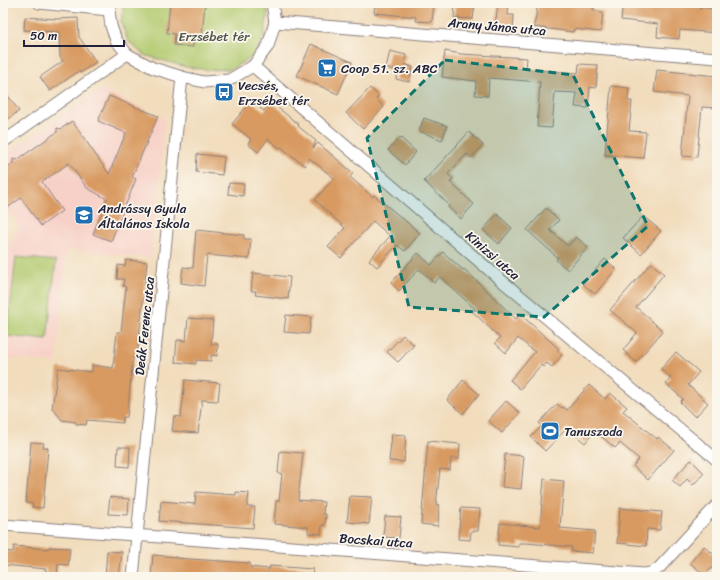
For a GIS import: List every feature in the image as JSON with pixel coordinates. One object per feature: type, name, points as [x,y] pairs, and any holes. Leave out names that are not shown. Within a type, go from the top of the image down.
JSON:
[{"type":"street","points":[[39,3],[110,6],[111,26],[116,40],[127,54],[153,68],[204,82],[229,80],[253,66],[268,46],[275,22],[272,3]]},
{"type":"street","name":"Arany János utca","points":[[275,22],[717,58]]},
{"type":"street","points":[[3,142],[127,54]]},
{"type":"street","name":"Kinizsi utca","points":[[253,66],[502,281],[717,460]]},
{"type":"street","name":"Deák Ferenc utca","points":[[133,577],[182,77]]},
{"type":"street","name":"Bocskai utca","points":[[3,525],[644,574],[651,573],[659,568],[717,505]]},
{"type":"highlighted area","points":[[445,60],[573,75],[648,226],[544,317],[409,307],[367,138]]},
{"type":"shaded area","name":"Andrássy Gyula Általános Iskola","points":[[101,89],[165,119],[151,258],[67,249],[56,363],[3,358],[3,255],[20,227],[3,202],[3,157]]},
{"type":"green space","name":"Erzsébet tér","points":[[124,3],[265,3],[268,13],[264,37],[252,57],[231,69],[209,70],[186,67],[144,55],[128,41],[121,22]]},
{"type":"green space","points":[[16,257],[56,261],[47,340],[7,336]]},
{"type":"building","points":[[170,3],[205,3],[202,36],[194,35],[193,47],[174,45],[175,34],[167,33]]},
{"type":"building","points":[[375,3],[434,3],[432,22],[416,21],[416,17],[374,13]]},
{"type":"building","points":[[455,3],[475,3],[473,19],[454,18]]},
{"type":"building","points":[[498,3],[509,3],[508,15],[514,15],[513,28],[495,27]]},
{"type":"building","points":[[538,3],[594,3],[593,10],[603,12],[601,32],[574,29],[573,32],[534,27]]},
{"type":"building","points":[[623,3],[667,3],[674,4],[673,5],[717,9],[717,33],[680,30],[679,39],[657,37],[658,24],[621,20]]},
{"type":"building","points":[[25,17],[56,19],[78,18],[79,37],[96,62],[80,73],[79,71],[50,91],[40,77],[63,61],[60,57],[59,32],[24,30]]},
{"type":"building","points":[[311,44],[352,62],[338,94],[297,76]]},
{"type":"building","points":[[390,51],[406,55],[404,64],[413,67],[409,82],[396,79],[398,71],[386,68]]},
{"type":"building","points":[[445,51],[461,54],[527,58],[526,69],[578,73],[579,64],[598,65],[596,88],[590,87],[588,108],[575,107],[577,93],[555,92],[552,128],[537,127],[540,82],[489,78],[488,96],[475,95],[476,81],[442,77]]},
{"type":"building","points":[[657,70],[717,76],[717,108],[702,107],[697,157],[682,156],[688,96],[654,92]]},
{"type":"building","points":[[611,86],[629,88],[628,101],[632,101],[629,131],[646,132],[643,158],[605,155]]},
{"type":"building","points":[[370,88],[379,96],[376,99],[384,107],[363,129],[346,113]]},
{"type":"building","points":[[3,89],[19,111],[3,123]]},
{"type":"building","points":[[109,96],[158,116],[132,177],[136,179],[111,241],[93,234],[107,199],[87,188],[69,163],[42,182],[62,211],[41,226],[21,198],[3,211],[3,170],[13,163],[13,159],[17,160],[57,132],[57,128],[61,129],[72,121],[109,174],[126,133],[98,121]]},
{"type":"building","points":[[251,101],[264,111],[271,102],[316,141],[313,148],[318,143],[353,173],[350,177],[373,197],[374,195],[420,233],[405,251],[397,245],[377,267],[369,260],[390,236],[373,221],[341,258],[328,247],[345,228],[315,200],[334,178],[309,158],[305,166],[281,147],[280,148],[268,139],[258,152],[248,144],[251,139],[232,124]]},
{"type":"building","points":[[424,118],[447,126],[442,140],[419,131]]},
{"type":"building","points":[[469,132],[483,145],[471,158],[467,154],[448,174],[453,179],[450,182],[474,204],[461,219],[424,181]]},
{"type":"building","points":[[400,137],[416,152],[405,165],[388,150]]},
{"type":"building","points":[[197,154],[224,157],[222,175],[196,172]]},
{"type":"building","points":[[229,183],[244,184],[243,196],[228,194]]},
{"type":"building","points":[[546,208],[559,220],[550,230],[568,246],[576,237],[588,247],[568,270],[556,260],[558,258],[527,230]]},
{"type":"building","points":[[497,214],[512,228],[499,244],[483,230]]},
{"type":"building","points":[[643,216],[661,231],[641,254],[623,238]]},
{"type":"building","points":[[196,230],[244,235],[244,239],[251,239],[249,259],[207,255],[204,286],[181,283],[183,267],[193,268]]},
{"type":"building","points":[[443,252],[463,270],[464,269],[516,319],[520,314],[559,349],[557,351],[562,355],[552,367],[547,363],[543,367],[541,365],[520,389],[510,380],[535,352],[518,338],[506,353],[495,343],[500,338],[473,312],[475,309],[440,277],[434,283],[419,269],[399,291],[391,283],[418,253],[431,265]]},
{"type":"building","points":[[605,259],[616,269],[595,294],[583,284]]},
{"type":"building","points":[[126,260],[147,262],[137,357],[133,357],[127,417],[123,417],[123,423],[87,420],[86,425],[62,420],[52,408],[58,368],[92,372],[92,365],[113,368],[117,332],[121,332],[126,287],[123,286],[124,279],[117,279],[118,265],[125,266]]},
{"type":"building","points":[[651,263],[664,274],[636,307],[663,331],[636,362],[623,350],[637,333],[610,310]]},
{"type":"building","points":[[253,273],[290,277],[288,299],[255,295],[256,291],[251,291]]},
{"type":"building","points":[[286,315],[311,317],[309,334],[284,332]]},
{"type":"building","points":[[188,318],[213,320],[211,344],[218,344],[217,356],[211,355],[211,361],[196,360],[196,364],[175,362],[177,340],[186,341]]},
{"type":"building","points":[[403,335],[414,345],[398,362],[387,352]]},
{"type":"building","points":[[676,352],[699,372],[688,385],[708,403],[695,417],[680,402],[683,399],[666,384],[671,378],[661,369]]},
{"type":"building","points":[[185,380],[220,383],[218,401],[202,400],[198,433],[172,431],[174,416],[181,417]]},
{"type":"building","points":[[463,380],[479,394],[463,414],[447,400]]},
{"type":"building","points":[[589,385],[605,399],[610,393],[627,407],[623,411],[657,439],[658,437],[674,450],[648,480],[633,466],[639,459],[620,443],[615,448],[595,431],[585,443],[567,428],[545,451],[531,437],[542,426],[539,423],[557,404],[567,410]]},
{"type":"building","points":[[506,401],[520,413],[502,433],[488,421]]},
{"type":"building","points":[[392,434],[406,435],[404,462],[389,461]]},
{"type":"building","points":[[428,441],[460,444],[459,459],[451,458],[450,470],[440,469],[436,505],[439,505],[438,526],[421,524]]},
{"type":"building","points":[[31,442],[44,443],[43,447],[48,448],[43,508],[32,507],[33,504],[26,503]]},
{"type":"building","points":[[118,447],[130,447],[129,467],[117,466]]},
{"type":"building","points":[[280,451],[303,453],[298,500],[324,502],[323,514],[326,514],[325,525],[322,525],[321,534],[308,533],[308,527],[274,524],[276,501],[279,501],[282,474],[278,473]]},
{"type":"building","points":[[505,454],[524,456],[521,489],[502,487]]},
{"type":"building","points":[[691,460],[704,473],[693,485],[687,479],[680,487],[672,480]]},
{"type":"building","points":[[544,479],[564,481],[560,528],[595,531],[593,553],[571,551],[572,547],[526,543],[519,543],[519,547],[498,545],[500,523],[540,527]]},
{"type":"building","points":[[196,492],[236,495],[236,492],[249,493],[247,507],[255,507],[253,528],[159,521],[161,501],[195,504]]},
{"type":"building","points":[[350,496],[372,497],[369,524],[347,522]]},
{"type":"building","points":[[110,497],[129,499],[128,515],[108,514]]},
{"type":"building","points":[[461,508],[480,509],[478,531],[471,531],[470,540],[458,539]]},
{"type":"building","points":[[620,508],[662,512],[660,530],[647,529],[646,546],[617,543]]},
{"type":"building","points":[[385,516],[401,517],[399,538],[383,537]]},
{"type":"building","points":[[14,546],[48,549],[48,547],[70,548],[68,565],[58,564],[57,577],[45,577],[46,569],[3,565],[3,551],[13,552]]},
{"type":"building","points":[[704,546],[717,557],[717,562],[705,575],[690,563]]},
{"type":"building","points":[[107,551],[122,552],[119,577],[105,577]]},
{"type":"building","points":[[153,555],[250,563],[250,567],[269,569],[270,566],[313,569],[312,577],[200,577],[174,575],[174,577],[151,577]]},
{"type":"place","name":"Coop 51. sz. ABC","points":[[327,68]]},
{"type":"place","name":"Vecsés, Erzsébet tér","points":[[224,92]]},
{"type":"place","name":"Andrássy Gyula Általános Iskola","points":[[84,215]]},
{"type":"place","name":"Tanuszoda","points":[[550,431]]}]
